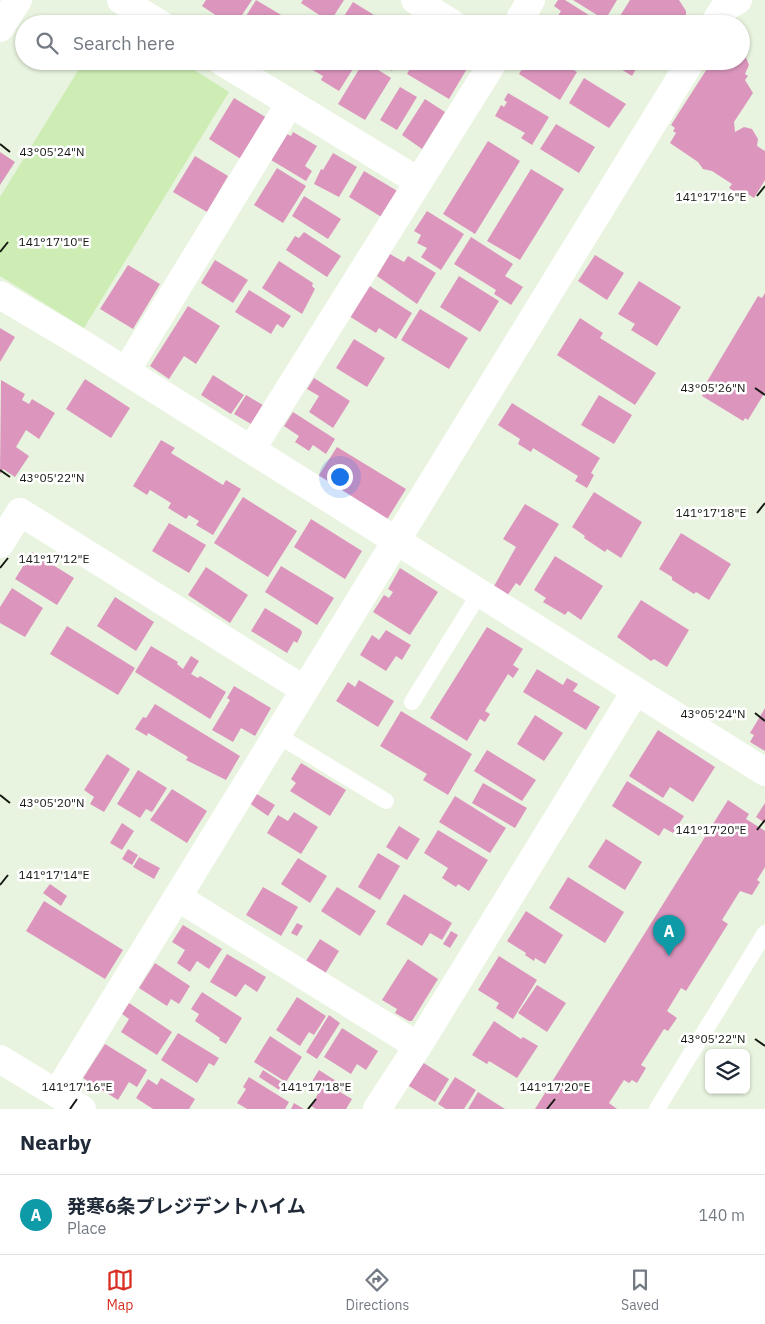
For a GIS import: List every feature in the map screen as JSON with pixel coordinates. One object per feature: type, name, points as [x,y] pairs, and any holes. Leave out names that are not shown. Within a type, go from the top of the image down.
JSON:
[{"type":"street","points":[[0,28],[18,0]]},
{"type":"street","points":[[120,0],[145,15]]},
{"type":"street","points":[[415,0],[439,15]]},
{"type":"street","points":[[523,15],[532,0]]},
{"type":"street","points":[[236,70],[418,181]]},
{"type":"street","points":[[251,450],[488,70]]},
{"type":"street","points":[[57,1093],[685,70]]},
{"type":"street","points":[[126,372],[290,103]]},
{"type":"street","points":[[0,295],[765,772]]},
{"type":"street","points":[[0,544],[20,512],[305,690]]},
{"type":"street","points":[[377,1109],[418,1046],[635,692]]},
{"type":"street","points":[[177,897],[418,1046]]},
{"type":"street","points":[[0,1059],[82,1109]]},
{"type":"lane","points":[[412,702],[479,594]]},
{"type":"lane","points":[[277,735],[386,801]]},
{"type":"lane","points":[[657,1109],[765,934]]},
{"type":"green space","points":[[78,70],[194,70],[229,92],[84,328],[0,276],[0,197]]},
{"type":"building","points":[[206,0],[252,0],[242,15],[216,15],[202,6]]},
{"type":"building","points":[[256,0],[281,15],[247,15]]},
{"type":"building","points":[[303,0],[344,0],[334,15],[319,15],[301,3]]},
{"type":"building","points":[[558,0],[565,0],[589,15],[558,15],[561,11],[554,6]]},
{"type":"building","points":[[573,0],[617,0],[608,15],[597,15]]},
{"type":"building","points":[[630,0],[679,0],[686,11],[686,15],[621,15]]},
{"type":"building","points":[[353,2],[374,15],[345,15]]},
{"type":"building","points":[[313,70],[352,70],[339,91],[321,80],[323,76]]},
{"type":"building","points":[[359,70],[378,70],[391,78],[365,120],[338,104]]},
{"type":"building","points":[[409,70],[466,70],[449,99],[407,74]]},
{"type":"building","points":[[521,70],[574,70],[577,72],[560,100],[519,74]]},
{"type":"building","points":[[622,70],[635,70],[632,76]]},
{"type":"building","points":[[706,70],[747,70],[745,74],[748,76],[745,80],[753,93],[734,122],[735,132],[744,127],[752,129],[758,139],[757,146],[765,151],[765,180],[754,198],[746,193],[743,198],[729,188],[732,184],[712,171],[703,169],[698,162],[670,143],[676,133],[673,131],[675,128],[671,125]]},
{"type":"building","points":[[584,78],[626,104],[609,128],[569,103]]},
{"type":"building","points":[[400,87],[417,97],[397,130],[380,120]]},
{"type":"building","points":[[508,93],[549,117],[532,145],[521,138],[525,133],[495,116],[501,105],[504,107],[507,102],[504,100]]},
{"type":"building","points":[[234,98],[267,118],[241,159],[209,139]]},
{"type":"building","points":[[425,99],[445,112],[422,149],[402,135]]},
{"type":"building","points":[[556,124],[595,147],[579,173],[540,149]]},
{"type":"building","points":[[293,132],[317,146],[305,166],[312,171],[306,181],[271,160],[287,134],[291,136]]},
{"type":"building","points":[[488,141],[520,161],[475,234],[443,214]]},
{"type":"building","points":[[0,152],[15,162],[0,185]]},
{"type":"building","points":[[333,153],[357,167],[339,197],[314,184],[321,169],[323,170]]},
{"type":"building","points":[[195,156],[228,176],[207,212],[173,192]]},
{"type":"building","points":[[277,168],[306,186],[283,223],[254,205]]},
{"type":"building","points":[[531,169],[564,189],[520,260],[487,241]]},
{"type":"building","points":[[364,171],[404,195],[388,221],[349,197]]},
{"type":"building","points":[[304,196],[341,219],[328,239],[292,216]]},
{"type":"building","points":[[427,211],[464,234],[441,270],[421,257],[427,248],[417,243],[421,235],[414,231]]},
{"type":"building","points":[[304,232],[341,256],[327,277],[286,250],[295,236],[299,238]]},
{"type":"building","points":[[471,237],[513,264],[505,276],[523,287],[511,305],[494,294],[496,290],[454,264]]},
{"type":"building","points":[[390,254],[404,262],[408,256],[436,273],[417,304],[377,276]]},
{"type":"building","points":[[595,255],[624,273],[607,300],[578,281]]},
{"type":"building","points":[[215,260],[248,280],[233,303],[201,283]]},
{"type":"building","points":[[279,261],[313,283],[312,286],[315,289],[302,314],[262,288]]},
{"type":"building","points":[[128,265],[160,284],[133,329],[100,309]]},
{"type":"building","points":[[459,276],[499,301],[480,332],[440,307]]},
{"type":"building","points":[[639,281],[681,307],[657,346],[631,330],[635,324],[618,314]]},
{"type":"building","points":[[368,285],[412,313],[396,339],[379,328],[376,333],[349,316]]},
{"type":"building","points":[[249,290],[291,316],[283,328],[277,324],[271,334],[235,312]]},
{"type":"building","points":[[765,293],[765,392],[748,420],[745,418],[743,421],[702,396],[704,392],[702,390],[758,296],[762,298]]},
{"type":"building","points":[[188,306],[220,326],[196,364],[184,356],[169,379],[150,366]]},
{"type":"building","points":[[420,309],[468,338],[449,369],[401,340]]},
{"type":"building","points":[[580,318],[603,333],[600,338],[656,373],[635,405],[557,355]]},
{"type":"building","points":[[0,328],[15,337],[0,362]]},
{"type":"building","points":[[354,339],[385,358],[367,387],[336,368]]},
{"type":"building","points":[[213,375],[244,395],[231,414],[201,395]]},
{"type":"building","points":[[314,378],[350,401],[333,428],[309,412],[319,396],[307,389]]},
{"type":"building","points":[[85,379],[130,408],[111,438],[66,409]]},
{"type":"building","points":[[1,380],[25,394],[22,400],[29,404],[32,399],[55,413],[39,439],[26,430],[16,447],[29,456],[15,477],[3,469],[0,474]]},
{"type":"building","points":[[246,395],[263,405],[251,424],[234,414]]},
{"type":"building","points":[[599,395],[632,415],[614,444],[581,425]]},
{"type":"building","points":[[512,403],[600,458],[591,473],[594,475],[587,488],[575,481],[578,476],[533,448],[531,452],[518,444],[520,439],[498,425]]},
{"type":"building","points":[[293,412],[335,439],[326,454],[313,445],[309,451],[295,442],[299,436],[284,426]]},
{"type":"building","points":[[161,440],[175,448],[171,453],[223,485],[226,480],[241,489],[213,535],[196,525],[199,521],[189,515],[186,519],[168,508],[171,503],[150,490],[147,495],[133,486]]},
{"type":"building","points":[[337,447],[406,489],[386,521],[317,478]]},
{"type":"building","points":[[594,492],[642,522],[621,558],[607,549],[605,552],[584,538],[585,536],[572,527]]},
{"type":"building","points":[[243,497],[297,531],[268,577],[214,543]]},
{"type":"building","points":[[525,504],[559,524],[520,586],[516,583],[507,596],[493,588],[516,547],[503,539]]},
{"type":"building","points":[[311,519],[362,551],[345,579],[294,547]]},
{"type":"building","points":[[169,523],[206,545],[189,573],[152,551]]},
{"type":"building","points":[[681,533],[731,564],[709,600],[696,592],[694,594],[659,569]]},
{"type":"building","points":[[32,552],[74,578],[57,605],[15,579]]},
{"type":"building","points":[[555,556],[603,586],[581,620],[568,611],[565,615],[543,602],[546,598],[534,590]]},
{"type":"building","points":[[281,566],[334,598],[317,625],[265,592]]},
{"type":"building","points":[[206,567],[248,595],[230,623],[188,595]]},
{"type":"building","points":[[400,568],[438,592],[410,635],[373,612],[384,595],[389,598],[393,592],[388,589]]},
{"type":"building","points":[[12,588],[43,608],[25,637],[0,623],[0,607]]},
{"type":"building","points":[[115,597],[154,622],[136,651],[97,626]]},
{"type":"building","points":[[641,600],[689,630],[667,667],[654,659],[651,661],[617,637]]},
{"type":"building","points":[[265,608],[301,630],[302,633],[297,643],[294,641],[287,653],[251,631]]},
{"type":"building","points":[[67,626],[135,668],[118,695],[50,654]]},
{"type":"building","points":[[487,627],[523,649],[513,665],[519,669],[513,678],[508,674],[485,711],[490,714],[485,722],[480,719],[467,741],[430,718]]},
{"type":"building","points":[[386,630],[411,645],[402,660],[396,656],[386,671],[360,655],[372,635],[379,640]]},
{"type":"building","points":[[151,646],[178,662],[177,664],[183,669],[191,656],[199,661],[191,674],[198,678],[200,676],[226,692],[210,719],[135,672]]},
{"type":"building","points":[[537,669],[563,685],[567,678],[578,684],[573,691],[600,707],[586,730],[523,692]]},
{"type":"building","points":[[359,680],[394,701],[378,727],[336,701],[348,682],[355,687]]},
{"type":"building","points":[[234,686],[271,708],[255,736],[241,728],[233,742],[212,730],[230,700],[227,698]]},
{"type":"building","points":[[155,704],[240,756],[226,780],[186,760],[188,757],[148,733],[147,736],[135,729],[143,717],[146,718]]},
{"type":"building","points":[[765,708],[765,751],[750,742],[754,735],[750,733]]},
{"type":"building","points":[[401,711],[472,754],[448,795],[423,780],[427,774],[380,746]]},
{"type":"building","points":[[535,715],[563,733],[544,761],[517,744]]},
{"type":"building","points":[[658,730],[715,767],[693,802],[670,787],[663,798],[629,776]]},
{"type":"building","points":[[487,750],[536,780],[522,801],[474,771]]},
{"type":"building","points":[[107,754],[130,769],[104,812],[90,804],[94,797],[84,790]]},
{"type":"building","points":[[301,763],[346,790],[330,816],[290,791],[296,783],[291,779]]},
{"type":"building","points":[[138,770],[167,788],[152,812],[146,809],[140,818],[117,804]]},
{"type":"building","points":[[627,781],[684,816],[673,833],[664,828],[659,836],[612,806]]},
{"type":"building","points":[[483,783],[527,808],[515,828],[472,803]]},
{"type":"building","points":[[172,789],[207,811],[187,843],[150,820]]},
{"type":"building","points":[[255,793],[275,805],[268,816],[249,803]]},
{"type":"building","points":[[455,796],[506,828],[490,853],[439,822]]},
{"type":"building","points":[[728,800],[749,814],[746,819],[765,831],[765,867],[757,880],[760,882],[752,895],[740,891],[722,920],[728,924],[686,991],[681,988],[667,1011],[677,1018],[668,1031],[664,1029],[641,1065],[646,1068],[637,1083],[632,1080],[629,1083],[624,1080],[609,1103],[617,1109],[535,1109]]},
{"type":"building","points":[[765,803],[765,823],[756,817]]},
{"type":"building","points":[[294,812],[318,827],[301,854],[267,833],[278,815],[288,821]]},
{"type":"building","points":[[122,823],[134,831],[122,850],[110,843]]},
{"type":"building","points":[[399,826],[420,839],[407,860],[386,847]]},
{"type":"building","points":[[438,830],[488,860],[469,891],[458,884],[456,887],[442,878],[448,868],[424,853]]},
{"type":"building","points":[[606,839],[642,862],[625,890],[588,867]]},
{"type":"building","points":[[128,849],[138,855],[132,865],[122,859]]},
{"type":"building","points":[[378,853],[400,866],[380,900],[358,887]]},
{"type":"building","points":[[139,857],[160,868],[154,879],[133,867]]},
{"type":"building","points":[[298,858],[327,876],[310,903],[281,884]]},
{"type":"building","points":[[568,877],[624,912],[605,943],[549,908]]},
{"type":"building","points":[[50,884],[67,896],[61,906],[43,893]]},
{"type":"building","points":[[263,887],[298,907],[281,936],[246,915]]},
{"type":"building","points":[[337,887],[376,911],[360,936],[321,911]]},
{"type":"building","points":[[404,894],[452,923],[442,940],[430,933],[422,946],[386,924]]},
{"type":"building","points":[[44,901],[123,950],[105,979],[26,931]]},
{"type":"building","points":[[526,911],[563,935],[545,964],[535,958],[534,961],[525,955],[526,953],[507,941]]},
{"type":"building","points":[[297,923],[303,926],[297,936],[291,933]]},
{"type":"building","points":[[183,925],[222,949],[209,969],[197,961],[190,972],[177,963],[185,950],[172,942]]},
{"type":"building","points":[[451,931],[458,935],[450,948],[443,944]]},
{"type":"building","points":[[320,939],[339,951],[323,977],[304,964]]},
{"type":"building","points":[[227,954],[266,977],[257,992],[245,984],[236,997],[210,982]]},
{"type":"building","points":[[499,956],[537,980],[513,1019],[496,1008],[499,1003],[478,990]]},
{"type":"building","points":[[408,959],[438,979],[412,1021],[395,1013],[397,1009],[382,1000]]},
{"type":"building","points":[[155,963],[190,986],[179,1004],[171,999],[167,1006],[139,988]]},
{"type":"building","points":[[537,985],[566,1003],[547,1032],[518,1013]]},
{"type":"building","points":[[202,992],[242,1018],[226,1044],[195,1021],[199,1014],[191,1009]]},
{"type":"building","points":[[297,997],[326,1016],[314,1035],[309,1032],[300,1046],[276,1030]]},
{"type":"building","points":[[129,1003],[172,1032],[157,1055],[121,1032],[129,1019],[122,1014]]},
{"type":"building","points":[[329,1015],[340,1023],[317,1059],[306,1052]]},
{"type":"building","points":[[494,1021],[521,1039],[523,1037],[538,1046],[517,1078],[489,1061],[487,1064],[472,1055]]},
{"type":"building","points":[[342,1028],[378,1051],[366,1070],[357,1064],[351,1074],[324,1057]]},
{"type":"building","points":[[178,1033],[219,1058],[214,1066],[209,1063],[197,1083],[161,1060]]},
{"type":"building","points":[[270,1036],[302,1057],[286,1082],[254,1062]]},
{"type":"building","points":[[105,1044],[147,1070],[137,1087],[129,1082],[118,1100],[83,1078]]},
{"type":"building","points":[[419,1060],[449,1079],[435,1102],[404,1083]]},
{"type":"building","points":[[263,1070],[288,1086],[284,1093],[259,1077]]},
{"type":"building","points":[[319,1070],[344,1086],[340,1092],[352,1099],[346,1109],[316,1109],[311,1106],[318,1094],[308,1088]]},
{"type":"building","points":[[249,1077],[289,1102],[285,1109],[247,1109],[237,1103],[246,1089],[243,1087]]},
{"type":"building","points":[[455,1077],[476,1090],[464,1109],[446,1109],[438,1104]]},
{"type":"building","points":[[161,1078],[195,1099],[189,1109],[153,1109],[136,1098],[148,1079],[157,1085]]},
{"type":"building","points":[[478,1092],[505,1109],[468,1109]]},
{"type":"building","points":[[294,1103],[304,1109],[291,1109]]},
{"type":"place","name":"発寒6条プレジデントハイム","points":[[669,956]]}]
